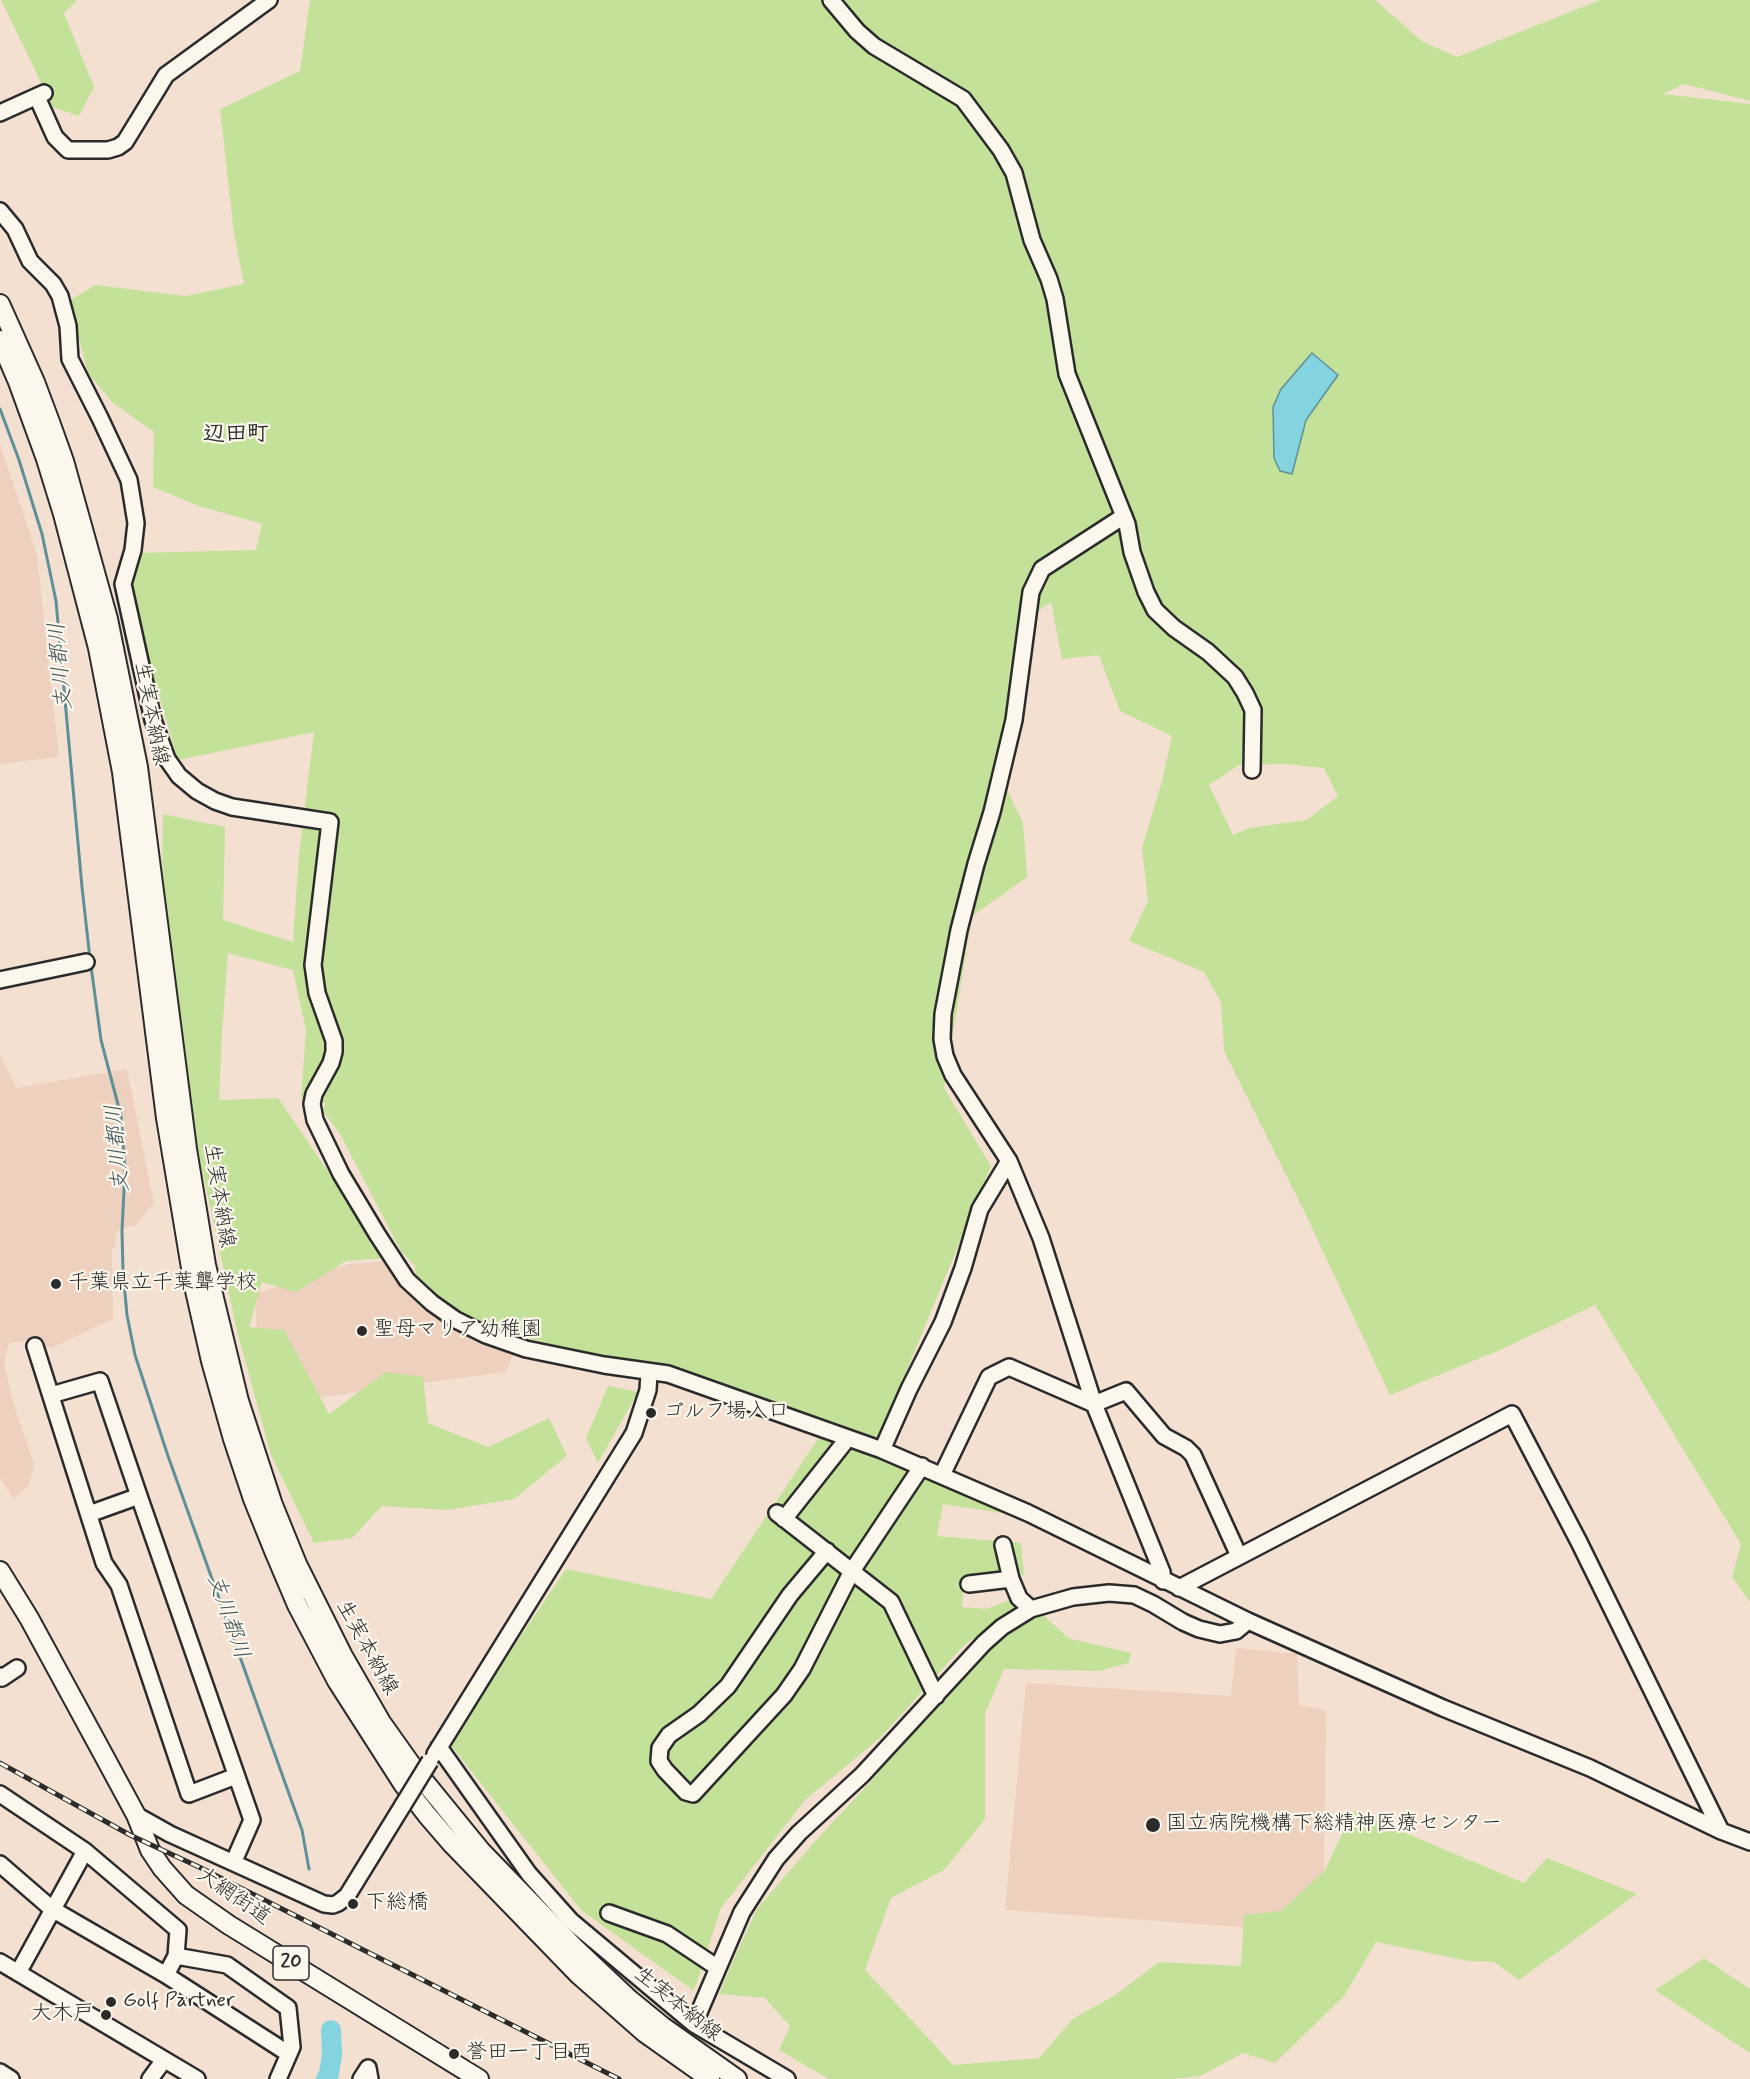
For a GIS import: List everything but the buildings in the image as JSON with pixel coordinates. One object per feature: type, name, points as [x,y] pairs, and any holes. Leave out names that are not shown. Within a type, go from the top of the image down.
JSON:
[{"type":"main road","name":"生実本納線","points":[[0,304],[35,382],[64,461],[108,619],[138,767],[187,1149],[206,1265],[239,1401],[273,1505],[297,1564],[343,1656],[381,1722],[415,1770],[482,1851],[561,1934],[629,1999],[662,2026],[737,2079]]},
{"type":"main road","name":"生実本納線","points":[[0,340],[46,459],[63,514],[98,648],[122,772],[166,1118],[194,1286],[211,1361],[233,1439],[270,1541],[297,1605],[337,1681],[404,1784],[427,1815],[452,1844],[579,1975],[645,2033],[710,2079]]},
{"type":"main road","name":"大網街道","points":[[2,1579],[29,1617],[136,1815],[150,1850],[162,1868],[186,1895],[229,1925],[479,2079]]},
{"type":"street","points":[[0,113],[41,94],[55,137],[68,150],[108,150],[118,147],[125,142],[166,75],[269,0]]},
{"type":"street","points":[[831,0],[857,31],[874,46],[963,99],[1010,165],[1032,240],[1055,299],[1067,374],[1127,524],[1132,552],[1146,592],[1155,610],[1174,628],[1208,652],[1235,677],[1245,693],[1253,710],[1252,770]]},
{"type":"street","points":[[0,211],[15,229],[30,261],[53,284],[60,296],[68,326],[70,360],[129,480],[136,523],[133,550],[123,584],[153,720],[167,759],[179,776],[197,791],[215,801],[232,807],[330,822],[313,965],[317,993],[334,1041],[334,1052],[331,1063],[314,1094],[312,1104],[315,1120],[341,1174],[408,1280],[432,1303],[456,1320],[486,1335],[526,1349],[604,1365],[668,1374],[882,1449],[1028,1513],[1248,1622],[1443,1708],[1590,1768],[1750,1842]]},
{"type":"street","points":[[1124,516],[1042,569],[1032,592],[1014,720],[992,812],[959,930],[943,1014],[942,1039],[945,1056],[953,1075],[1009,1161],[1041,1238],[1094,1404],[1162,1572],[1163,1581]]},
{"type":"street","points":[[0,980],[86,962]]},
{"type":"street","points":[[882,1449],[943,1322],[963,1268],[980,1209],[1009,1161]]},
{"type":"street","points":[[35,1346],[105,1563],[119,1585],[189,1794],[236,1776]]},
{"type":"street","points":[[942,1475],[989,1377],[1009,1367],[1094,1404],[1126,1391],[1169,1441],[1186,1448],[1193,1455],[1239,1556]]},
{"type":"street","points":[[136,1815],[170,1834],[324,1904],[333,1905],[347,1896],[634,1433],[648,1390],[649,1372]]},
{"type":"street","points":[[51,1395],[100,1381],[252,1820],[234,1862]]},
{"type":"street","points":[[1179,1588],[1512,1414],[1722,1831]]},
{"type":"street","points":[[848,1438],[780,1516],[891,1602],[936,1696]]},
{"type":"street","points":[[826,1551],[790,1595],[728,1686],[699,1714],[669,1735],[660,1748],[659,1761],[664,1770],[686,1792],[693,1794],[784,1695],[802,1669],[852,1571],[922,1466]]},
{"type":"street","points":[[89,1514],[138,1496]]},
{"type":"street","points":[[1003,1545],[1011,1579],[1020,1598],[1031,1609]]},
{"type":"street","points":[[969,1584],[1011,1579]]},
{"type":"street","points":[[694,2024],[742,1912],[776,1859],[799,1833],[862,1775],[1002,1627],[1031,1609],[1074,1597],[1109,1593],[1134,1595],[1183,1623],[1220,1634],[1236,1631],[1248,1622]]},
{"type":"street","points":[[0,1676],[2,1678],[17,1668]]},
{"type":"street","points":[[440,1747],[523,1866],[571,1921],[694,2024],[787,2079]]},
{"type":"street","points":[[0,1794],[85,1851],[178,1930],[176,1956],[166,1975]]},
{"type":"street","points":[[18,1973],[85,1851]]},
{"type":"street","points":[[0,1864],[52,1909],[166,1975],[289,2054]]},
{"type":"street","points":[[609,1913],[667,1934],[718,1968]]},
{"type":"street","points":[[176,1956],[227,1965],[288,2008],[292,2047],[278,2079]]},
{"type":"street","points":[[0,1962],[197,2079]]},
{"type":"street","points":[[150,2079],[164,2060]]},
{"type":"street","points":[[361,2079],[368,2068],[370,2079]]},
{"type":"street","points":[[0,2072],[11,2079]]},
{"type":"shaded area","points":[[0,445],[37,554],[59,757],[0,764]]},
{"type":"shaded area","name":"千葉県立千葉聾学校","points":[[0,1055],[17,1088],[127,1069],[154,1203],[135,1226],[123,1227],[115,1234],[116,1246],[112,1249],[113,1319],[51,1348],[33,1340],[9,1343],[4,1363],[13,1403],[34,1464],[29,1485],[13,1499],[0,1477]]},
{"type":"shaded area","name":"聖母マリア幼稚園","points":[[388,1261],[409,1287],[516,1350],[505,1372],[293,1401],[257,1339],[255,1294],[348,1264]]},
{"type":"shaded area","points":[[1236,1648],[1297,1654],[1299,1705],[1326,1711],[1323,1933],[1005,1910],[1026,1683],[1231,1696]]},
{"type":"green space","points":[[1,0],[77,0],[64,13],[94,87],[79,116],[53,107]]},
{"type":"green space","points":[[310,0],[1375,0],[1423,42],[1457,57],[1600,0],[1750,0],[1750,101],[1684,84],[1663,94],[1750,104],[1750,1602],[1732,1577],[1741,1544],[1595,1305],[1500,1350],[1390,1395],[1306,1215],[1224,1051],[1221,1002],[1204,972],[1129,941],[1148,901],[1142,848],[1162,781],[1172,736],[1120,711],[1099,655],[1062,659],[1051,602],[1021,623],[1003,731],[1004,783],[1023,823],[1027,877],[972,916],[944,1088],[991,1166],[878,1440],[603,1358],[491,1328],[479,1320],[416,1304],[415,1266],[401,1251],[340,1134],[323,1111],[326,1103],[301,1099],[306,1030],[293,970],[228,953],[219,1100],[278,1098],[387,1258],[346,1261],[296,1292],[262,1282],[249,1327],[284,1330],[329,1414],[386,1372],[423,1377],[428,1423],[488,1447],[549,1418],[567,1456],[514,1499],[447,1510],[382,1506],[352,1538],[314,1543],[271,1455],[237,1331],[189,1109],[162,880],[163,814],[225,827],[223,920],[293,942],[299,855],[314,732],[178,760],[156,685],[120,604],[138,553],[256,550],[262,524],[199,506],[153,487],[154,432],[113,403],[88,373],[69,301],[95,285],[186,296],[244,284],[234,233],[220,109],[300,71]],"holes":[[[1285,764],[1324,768],[1338,796],[1307,820],[1249,828],[1233,835],[1209,785],[1239,765]]]},
{"type":"green space","points":[[608,1386],[638,1392],[598,1463],[586,1438]]},
{"type":"green space","points":[[819,1437],[867,1449],[1014,1515],[943,1504],[937,1536],[1021,1543],[1024,1575],[964,1580],[962,1607],[986,1609],[1015,1598],[1023,1607],[964,1645],[880,1738],[805,1800],[721,1908],[694,1991],[581,1910],[449,1743],[566,1569],[711,1599]]},
{"type":"green space","points":[[1038,1610],[1068,1638],[1131,1653],[1129,1663],[1099,1671],[1004,1669],[985,1714],[985,1819],[944,1870],[891,1898],[865,1970],[953,2065],[1039,2058],[1074,2018],[1114,1996],[1159,1962],[1241,1966],[1244,1915],[1281,1911],[1325,1870],[1353,1811],[1524,1883],[1547,1858],[1637,1894],[1519,1980],[1494,1962],[1469,1961],[1376,1942],[1344,1996],[1275,2063],[1243,2053],[1200,2076],[1171,2079],[829,2079],[779,2050],[790,2026],[765,1998],[719,1994],[733,1961],[757,1909],[873,1779],[953,1681]]},
{"type":"green space","points":[[1704,1958],[1750,1989],[1750,2053],[1655,1990]]},
{"type":"water","points":[[1312,353],[1338,375],[1306,420],[1292,474],[1280,471],[1274,458],[1273,407],[1281,389]]},
{"type":"waterway","name":"支川都川","points":[[0,409],[42,534],[56,601],[90,959]]},
{"type":"waterway","name":"支川都川","points":[[91,966],[101,1040],[121,1116],[125,1169],[123,1272],[127,1315],[135,1355],[168,1456],[302,1830],[309,1869]]},
{"type":"waterway","name":"支川都川","points":[[326,2079],[332,2054],[331,2030]]},
{"type":"railway","points":[[0,1763],[130,1835],[199,1867],[619,2079]]},
{"type":"place","name":"千葉県立千葉聾学校","points":[[56,1284]]},
{"type":"place","name":"聖母マリア幼稚園","points":[[362,1331]]},
{"type":"place","name":"ゴルフ場入口","points":[[651,1413]]},
{"type":"place","name":"国立病院機構下総精神医療センター","points":[[1153,1825]]},
{"type":"place","name":"下総橋","points":[[353,1904]]},
{"type":"place","name":"Golf Partner","points":[[111,2002]]},
{"type":"place","name":"大木戸","points":[[106,2015]]},
{"type":"place","name":"誉田一丁目西","points":[[454,2054]]},
{"type":"district","name":"辺田町","points":[[236,435]]}]
